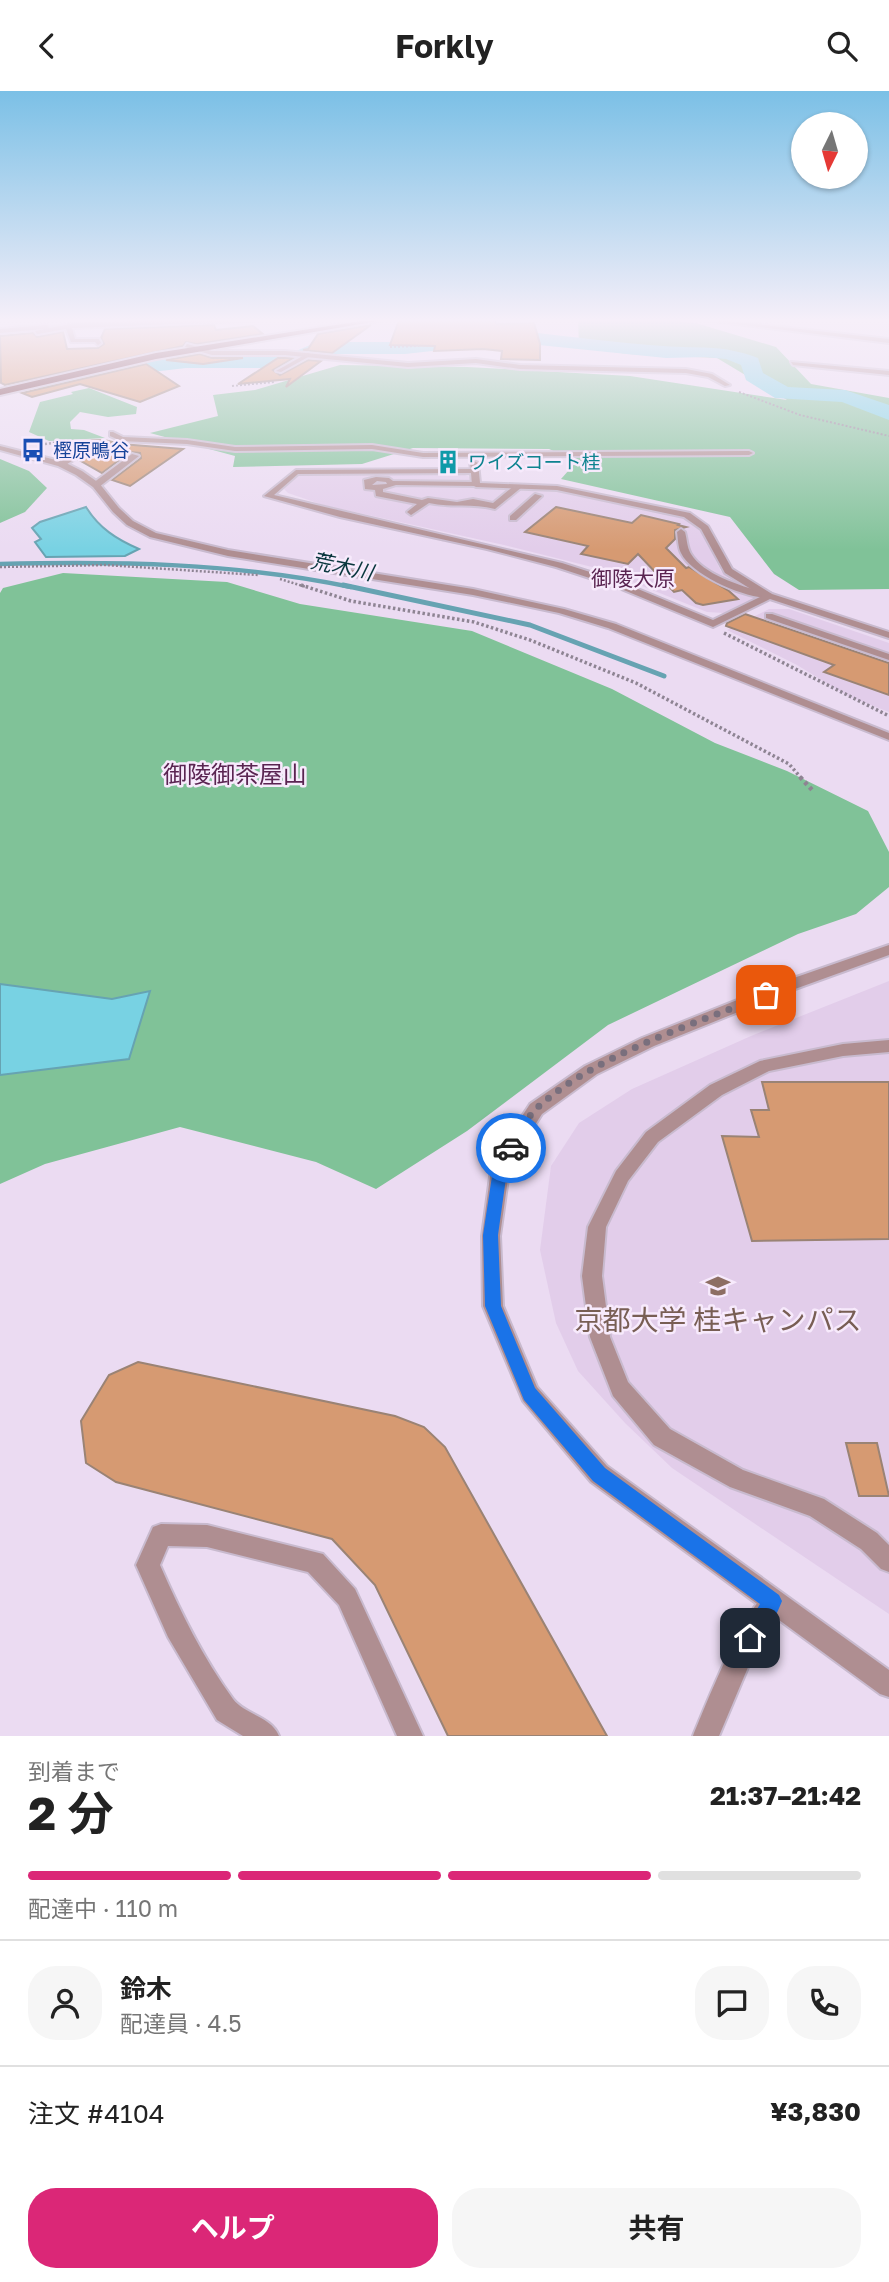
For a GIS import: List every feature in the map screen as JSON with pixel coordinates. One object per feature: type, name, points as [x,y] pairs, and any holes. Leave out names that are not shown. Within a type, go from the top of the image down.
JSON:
[{"type":"street","points":[[113,434],[121,439],[187,442],[235,449],[372,447],[423,455],[749,453]]},
{"type":"street","points":[[0,448],[61,464],[96,485],[130,523],[165,539],[524,601],[561,611],[612,626],[889,737]]},
{"type":"street","points":[[61,464],[85,450]]},
{"type":"street","points":[[468,455],[475,466],[476,484]]},
{"type":"street","points":[[96,485],[135,456]]},
{"type":"street","points":[[475,471],[296,472],[268,496],[321,511],[557,564],[624,585],[713,624],[769,596]]},
{"type":"street","points":[[392,483],[390,487],[379,488],[368,487],[367,482],[383,478],[392,483],[557,488],[687,515],[705,528],[728,571],[769,596]]},
{"type":"street","points":[[434,501],[455,484]]},
{"type":"street","points":[[495,506],[519,487]]},
{"type":"street","points":[[379,488],[379,494],[424,503]]},
{"type":"street","points":[[411,512],[428,500],[468,504],[484,492]]},
{"type":"street","points":[[513,518],[538,496]]},
{"type":"street","points":[[474,501],[521,511]]},
{"type":"street","points":[[681,532],[687,554],[709,573],[756,594],[889,635]]},
{"type":"street","points":[[769,616],[889,657]]},
{"type":"street","points":[[889,950],[790,985],[648,1042],[591,1070],[536,1109],[502,1163],[491,1235],[493,1306],[530,1394],[599,1474],[889,1685]]},
{"type":"street","points":[[889,1046],[843,1050],[766,1065],[716,1090],[652,1137],[622,1176],[597,1227],[592,1276],[600,1337],[620,1389],[662,1437],[738,1479],[816,1507],[869,1541],[889,1561]]},
{"type":"street","points":[[266,1736],[226,1711],[176,1629],[148,1565],[161,1535],[207,1536],[315,1562],[347,1597],[410,1736]]},
{"type":"street","points":[[706,1736],[750,1638],[772,1601]]},
{"type":"path","points":[[752,397],[800,415],[889,436]]},
{"type":"path","points":[[0,568],[106,565],[260,575]]},
{"type":"path","points":[[270,577],[351,601],[474,622],[530,640],[636,683],[789,764],[813,790]]},
{"type":"path","points":[[719,631],[784,663],[842,697],[889,716]]},
{"type":"shaded area","points":[[340,472],[463,474],[470,477],[471,487],[561,492],[685,517],[699,527],[721,571],[755,592],[756,598],[724,613],[707,612],[600,569],[323,505],[288,493],[284,489],[298,476]]},
{"type":"shaded area","points":[[769,609],[789,609],[889,643],[889,712],[848,696],[797,665],[727,630]]},
{"type":"shaded area","name":"京都大学 桂キャンパス","points":[[889,981],[889,1614],[672,1468],[625,1423],[578,1371],[556,1323],[540,1250],[551,1166],[579,1123],[632,1089],[751,1036]]},
{"type":"green space","points":[[62,397],[111,397],[137,407],[136,414],[108,417],[80,412],[70,422],[71,429],[84,430],[105,438],[49,441],[29,432],[40,402]]},
{"type":"green space","points":[[213,397],[766,397],[787,400],[782,397],[889,398],[889,589],[799,590],[774,574],[730,517],[561,479],[577,461],[549,449],[413,448],[362,464],[233,467],[235,456],[150,433],[218,416]]},
{"type":"green space","points":[[0,459],[29,471],[47,488],[25,512],[0,523]]},
{"type":"green space","points":[[63,573],[227,582],[300,604],[472,631],[612,689],[715,743],[787,771],[868,811],[889,852],[889,887],[856,914],[798,934],[608,1025],[467,1131],[376,1189],[316,1162],[180,1127],[45,1164],[0,1184],[0,593],[3,588]]},
{"type":"water","points":[[86,507],[109,532],[139,549],[125,556],[46,557],[35,542],[41,539],[32,528],[40,522]]},
{"type":"water","points":[[0,984],[112,999],[150,991],[129,1059],[0,1075]]},
{"type":"building","points":[[123,397],[153,397],[140,402]]},
{"type":"building","points":[[104,440],[183,449],[130,486],[112,480],[141,458],[140,453],[130,452],[102,473],[79,460],[90,452],[90,447],[81,446],[65,456],[61,455],[81,441]]},
{"type":"building","points":[[556,507],[632,523],[641,515],[686,527],[675,530],[675,539],[666,548],[686,568],[689,567],[738,599],[703,605],[696,603],[682,590],[674,592],[638,554],[628,564],[581,554],[588,546],[525,532]]},
{"type":"building","points":[[745,614],[889,663],[889,695],[824,672],[834,665],[726,626]]},
{"type":"building","points":[[762,1082],[889,1082],[889,1239],[752,1241],[722,1136],[759,1137],[751,1110],[769,1110]]},
{"type":"building","points":[[138,1362],[395,1416],[424,1427],[445,1447],[607,1736],[448,1736],[375,1585],[332,1539],[116,1482],[86,1463],[81,1421],[109,1375]]},
{"type":"building","points":[[846,1443],[877,1443],[889,1496],[859,1496]]},
{"type":"waterway","points":[[847,397],[889,413]]},
{"type":"waterway","name":"荒木川","points":[[0,564],[177,565],[264,573],[351,587]]},
{"type":"waterway","name":"荒木川","points":[[343,585],[530,625],[664,676]]},
{"type":"way so far","points":[[511,1148],[536,1109],[591,1070],[648,1042],[766,995]]},
{"type":"place","name":"樫原鴫谷","points":[[33,450]]},
{"type":"place","name":"ワイズコート桂","points":[[448,462]]},
{"type":"place","name":"京都大学 桂キャンパス","points":[[718,1286]]},
{"type":"district","name":"御陵大原","points":[[633,579]]},
{"type":"district","name":"御陵御茶屋山","points":[[235,775]]},
{"type":"route","points":[[511,1148],[502,1163],[491,1235],[493,1306],[530,1394],[599,1474],[772,1601],[750,1638]]}]
